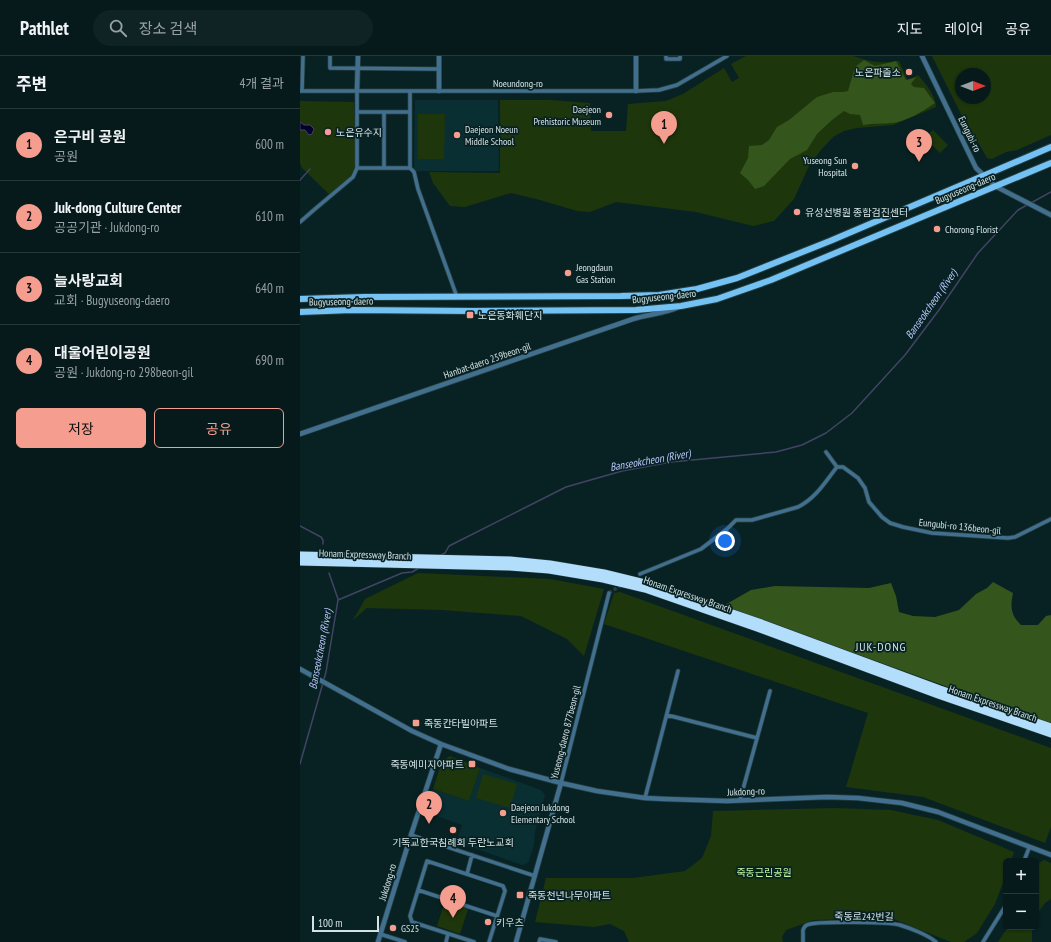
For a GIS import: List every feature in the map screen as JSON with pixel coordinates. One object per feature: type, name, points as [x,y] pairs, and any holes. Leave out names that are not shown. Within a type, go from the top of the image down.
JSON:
[{"type":"highway","name":"Honam Expressway Branch","points":[[300,555],[385,558],[549,570],[603,579],[645,589],[757,628],[938,695],[1051,734]]},
{"type":"highway","name":"Honam Expressway Branch","points":[[300,562],[380,565],[510,560],[550,564],[604,573],[645,583],[759,622],[940,689],[1051,727]]},
{"type":"main road","name":"Bugyuseong-daero","points":[[300,299],[364,297],[651,295],[697,289],[731,280],[830,241],[1051,147]]},
{"type":"main road","name":"Bugyuseong-daero","points":[[300,312],[352,310],[636,310],[681,306],[717,299],[771,280],[1051,163]]},
{"type":"street","points":[[301,91],[303,56]]},
{"type":"street","points":[[330,56],[330,68],[439,69]]},
{"type":"street","points":[[300,222],[353,177],[357,168],[358,56]]},
{"type":"street","points":[[438,91],[439,56]]},
{"type":"street","points":[[636,56],[636,91]]},
{"type":"street","points":[[666,56],[666,59],[680,59],[680,56]]},
{"type":"street","name":"Noeundong-ro","points":[[301,91],[659,90],[677,85],[726,56]]},
{"type":"street","name":"Eungubi-ro","points":[[922,56],[976,168],[995,186],[1051,215]]},
{"type":"street","points":[[410,91],[410,168],[414,172],[418,189],[457,297]]},
{"type":"street","points":[[357,112],[410,112]]},
{"type":"street","points":[[384,112],[384,168]]},
{"type":"street","points":[[357,168],[410,168]]},
{"type":"street","name":"Hanbat-daero 259beon-gil","points":[[300,434],[613,326],[646,315],[668,312],[681,306]]},
{"type":"street","points":[[640,574],[701,548],[727,529],[736,520],[752,520],[798,507],[811,500],[837,466],[826,452]]},
{"type":"street","name":"Eungubi-ro 136beon-gil","points":[[837,466],[843,467],[858,478],[865,488],[869,502],[882,517],[890,523],[903,527],[932,533],[1008,538],[1015,537],[1051,519]]},
{"type":"street","name":"Yuseong-daero 877beon-gil","points":[[516,942],[561,783],[609,593]]},
{"type":"street","name":"Jukdong-ro","points":[[300,669],[412,731],[441,744],[509,769],[561,783],[597,791],[646,798],[740,800],[827,797],[858,798],[902,803],[938,812],[1051,855]]},
{"type":"street","points":[[646,798],[678,671]]},
{"type":"street","points":[[740,800],[770,691]]},
{"type":"street","points":[[667,715],[757,738]]},
{"type":"street","name":"Jukdong-ro","points":[[378,942],[441,744]]},
{"type":"street","points":[[411,835],[535,876]]},
{"type":"street","points":[[1025,858],[1030,848]]},
{"type":"street","points":[[467,874],[472,856]]},
{"type":"street","points":[[474,942],[412,922],[410,916],[427,861],[503,886],[505,891],[489,942]]},
{"type":"street","points":[[418,890],[497,916]]},
{"type":"street","points":[[983,942],[1003,910]]},
{"type":"street","name":"죽동로242번길","points":[[804,942],[803,930],[807,925],[891,923],[909,928],[936,942]]},
{"type":"street","points":[[380,934],[405,942]]},
{"type":"street","points":[[446,942],[448,934]]},
{"type":"street","points":[[539,942],[540,938],[556,942]]},
{"type":"shaded area","name":"Daejeon Noeun Middle School","points":[[415,100],[498,100],[499,171],[414,171]]},
{"type":"shaded area","points":[[300,122],[304,125],[310,125],[314,129],[312,134],[309,135],[305,130],[300,130]]},
{"type":"shaded area","name":"Daejeon Jukdong Elementary School","points":[[480,768],[541,790],[545,795],[535,832],[534,845],[528,863],[522,865],[457,842],[462,825],[426,812],[433,789],[469,801]]},
{"type":"green space","points":[[746,56],[853,56],[875,62],[899,61],[908,81],[918,75],[924,82],[932,94],[936,107],[893,125],[857,128],[844,131],[833,137],[820,151],[808,168],[794,199],[774,221],[753,226],[696,212],[616,202],[590,212],[577,211],[511,193],[465,207],[450,206],[433,183],[429,172],[500,173],[500,100],[550,100],[590,103],[591,131],[626,131],[628,104],[666,101],[683,94],[724,68],[732,82],[739,78],[731,64]]},
{"type":"green space","points":[[932,56],[1051,56],[1051,135],[1017,150],[1006,152],[992,159],[987,158],[970,132],[956,104],[991,104],[991,68],[955,68],[955,102]]},
{"type":"green space","points":[[864,60],[875,66],[896,61],[906,80],[916,77],[911,84],[914,87],[924,88],[935,103],[920,113],[892,123],[863,125],[860,115],[850,114],[844,111],[817,134],[807,150],[790,159],[764,186],[755,189],[740,173],[748,158],[749,146],[762,145],[769,140],[777,127],[789,120],[817,97],[833,92],[848,91],[855,67]]},
{"type":"green space","name":"노은유수지","points":[[300,101],[354,102],[356,165],[350,178],[329,194],[302,168],[300,163]]},
{"type":"green space","points":[[418,114],[445,114],[444,159],[418,159]]},
{"type":"green space","points":[[933,130],[948,145],[940,153],[925,138]]},
{"type":"green space","points":[[418,573],[550,579],[604,589],[584,656],[567,639],[521,616],[442,610],[367,608],[353,620],[365,599]]},
{"type":"green space","points":[[993,582],[1013,593],[1013,614],[1021,625],[1038,625],[1046,616],[1051,615],[1051,724],[723,606],[751,590],[775,586],[869,588],[891,583],[896,596],[899,612],[913,616],[935,617],[959,610],[976,594],[987,588]]},
{"type":"green space","points":[[620,592],[1051,748],[1051,827],[1045,843],[923,797],[846,787],[868,713],[604,624],[614,593]]},
{"type":"green space","points":[[450,756],[480,768],[469,801],[433,789],[442,761]]},
{"type":"green space","points":[[483,774],[517,784],[510,808],[476,798]]},
{"type":"green space","name":"죽동근린공원","points":[[836,808],[891,810],[938,820],[1014,852],[1012,858],[1003,858],[1003,883],[995,904],[977,933],[964,942],[951,942],[891,918],[814,920],[786,930],[782,937],[783,942],[629,942],[624,931],[610,924],[594,927],[535,922],[546,878],[633,878],[685,871],[702,858],[711,836],[713,811]]},
{"type":"green space","points":[[1044,860],[1051,863],[1051,899],[1045,903],[1039,911],[1039,894],[1039,863]]},
{"type":"green space","points":[[445,901],[468,909],[460,934],[437,926]]},
{"type":"green space","points":[[1006,930],[1032,930],[1032,942],[998,942]]},
{"type":"waterway","points":[[300,180],[310,169]]},
{"type":"waterway","name":"Banseokcheon (River)","points":[[441,555],[445,553],[449,546],[566,487],[622,471],[671,462],[776,452],[802,445],[826,433],[852,413],[905,355],[939,310],[978,253],[1018,210],[1051,192]]},
{"type":"waterway","points":[[300,526],[321,537],[323,544]]},
{"type":"waterway","name":"Banseokcheon (River)","points":[[300,764],[326,672],[338,600],[402,573],[412,572],[419,568]]},
{"type":"waterway","points":[[329,573],[338,599]]},
{"type":"tunnel","points":[[609,593],[623,584]]},
{"type":"place","name":"노은파출소","points":[[909,72]]},
{"type":"place","name":"Daejeon Prehistoric Museum","points":[[609,115]]},
{"type":"place","name":"노은유수지","points":[[328,132]]},
{"type":"place","name":"Daejeon Noeun Middle School","points":[[457,135]]},
{"type":"place","name":"은구비 공원","points":[[664,144]]},
{"type":"place","name":"늘사랑교회","points":[[919,162]]},
{"type":"place","name":"Yuseong Sun Hospital","points":[[855,166]]},
{"type":"place","name":"유성선병원 종합검진센터","points":[[797,212]]},
{"type":"place","name":"Chorong Florist","points":[[937,229]]},
{"type":"place","name":"Jeongdaun Gas Station","points":[[568,273]]},
{"type":"place","name":"노은동화훼단지","points":[[470,315]]},
{"type":"place","name":"죽동칸타빌아파트","points":[[416,723]]},
{"type":"place","name":"죽동예미지아파트","points":[[472,764]]},
{"type":"place","name":"Daejeon Jukdong Elementary School","points":[[503,813]]},
{"type":"place","name":"Juk-dong Culture Center","points":[[429,824]]},
{"type":"place","name":"기독교한국침례회 두란노교회","points":[[453,830]]},
{"type":"place","name":"죽동천년나무아파트","points":[[520,895]]},
{"type":"place","name":"대울어린이공원","points":[[453,918]]},
{"type":"place","name":"키우츠","points":[[488,922]]},
{"type":"place","name":"GS25","points":[[393,928]]},
{"type":"district","name":"JUK-DONG","points":[[881,647]]}]
